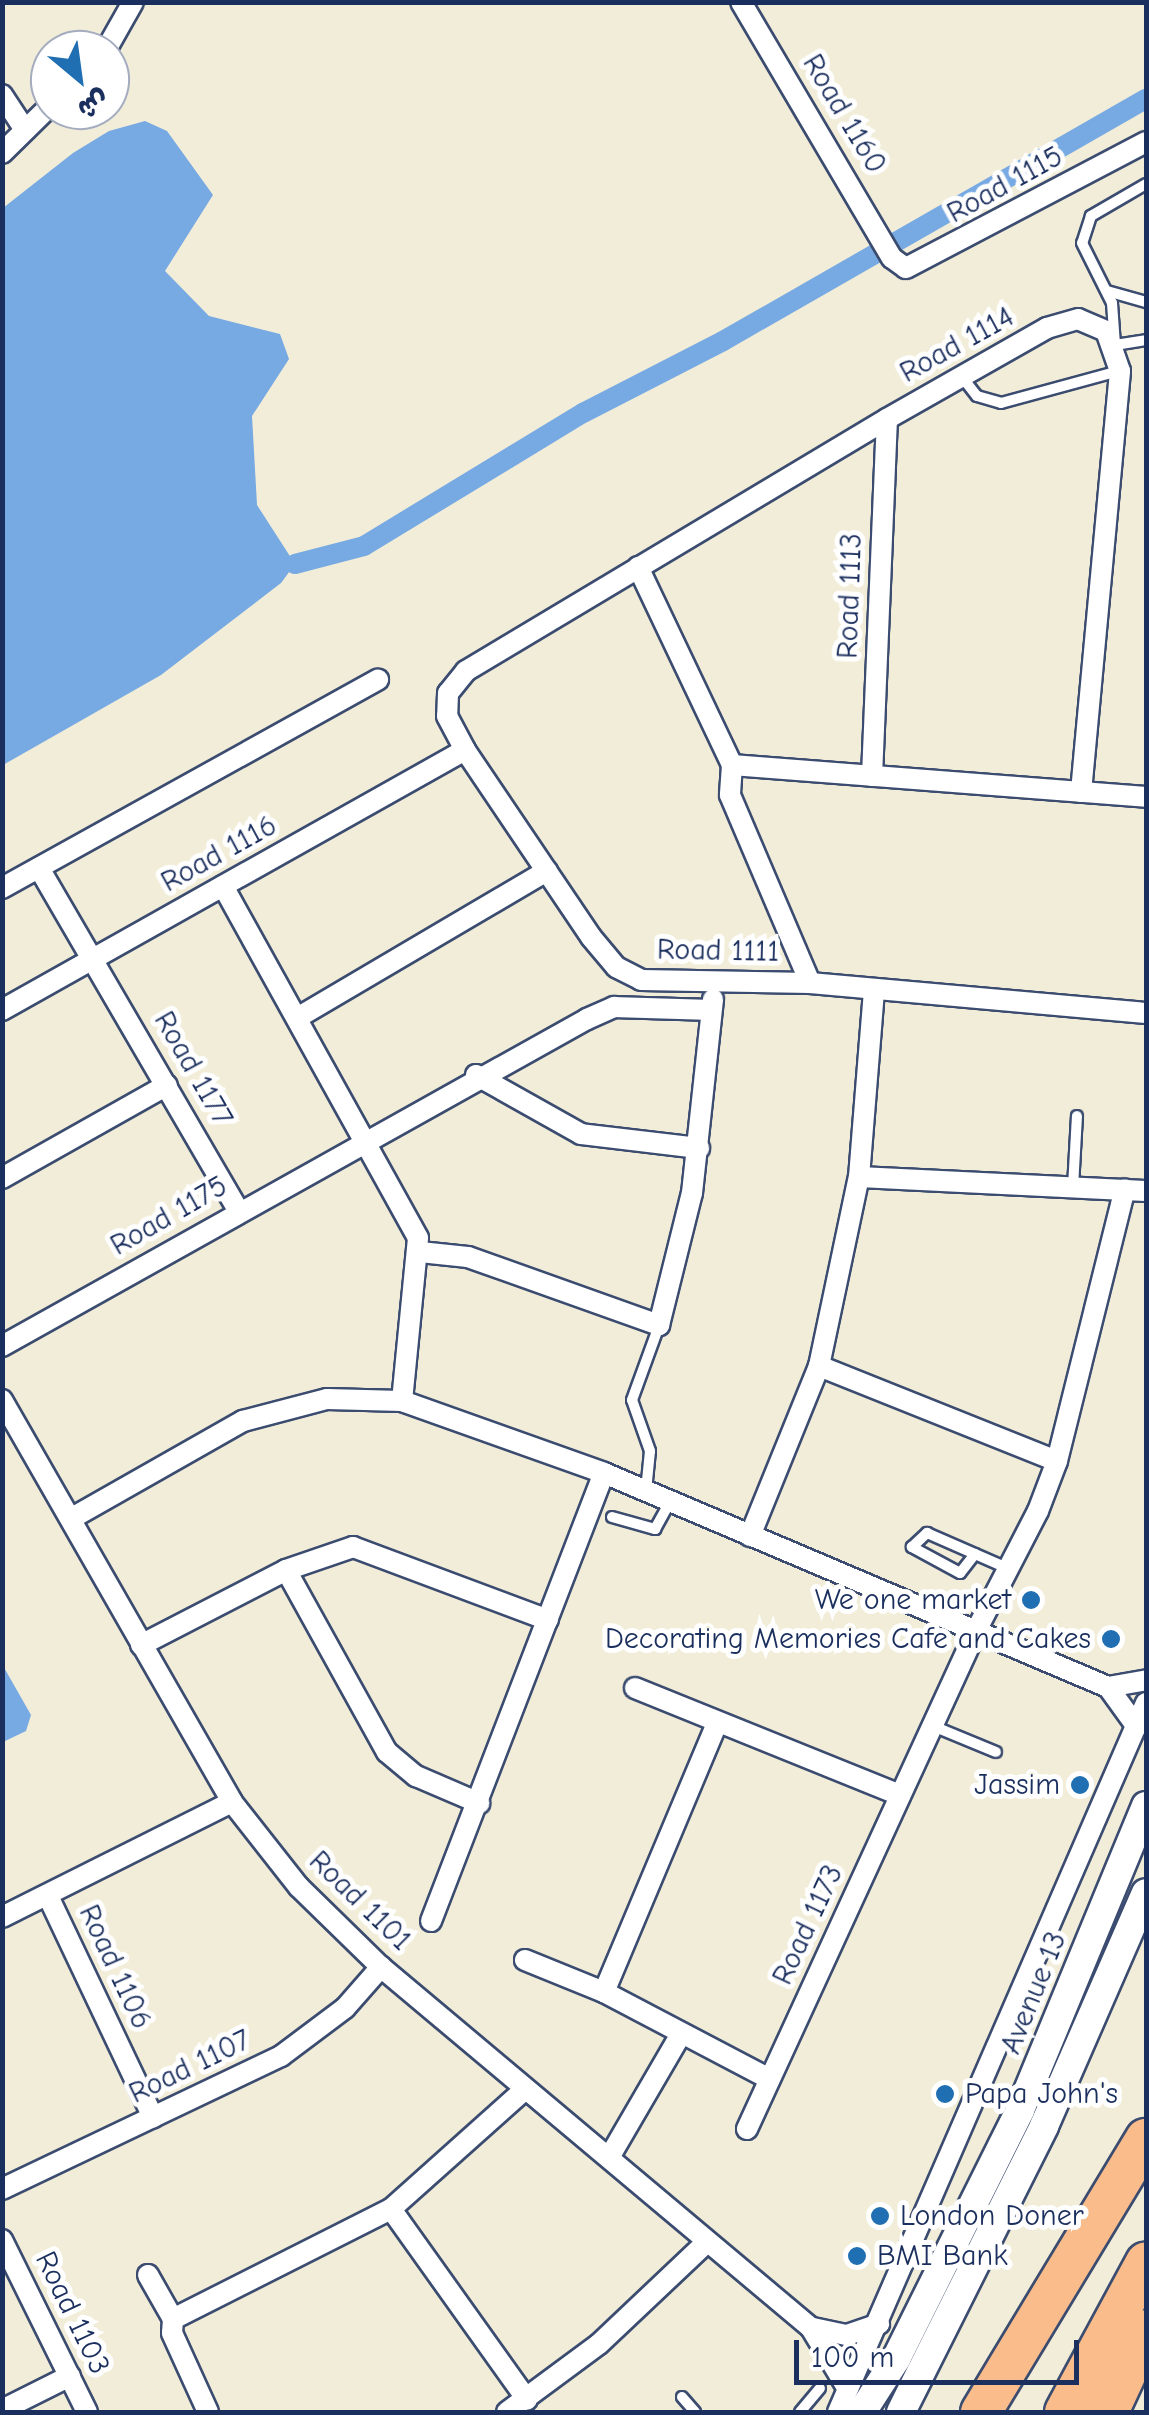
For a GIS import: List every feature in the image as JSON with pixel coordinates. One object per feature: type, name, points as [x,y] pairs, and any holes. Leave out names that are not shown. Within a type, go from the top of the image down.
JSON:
[{"type":"highway","points":[[981,2412],[1146,2141]]},
{"type":"highway","points":[[1014,2412],[1146,2141]]},
{"type":"highway","points":[[1064,2412],[1146,2262]]},
{"type":"highway","points":[[1108,2412],[1146,2330]]},
{"type":"street","name":"Road 1160","points":[[741,2],[892,258]]},
{"type":"street","points":[[117,30],[131,3]]},
{"type":"street","points":[[2,95],[25,130]]},
{"type":"street","points":[[2,153],[30,125]]},
{"type":"street","name":"Road 1115","points":[[892,258],[906,268],[922,265],[1146,142]]},
{"type":"street","name":"Road 1114","points":[[448,694],[466,670],[887,419],[1062,322],[1093,322],[1115,344]]},
{"type":"street","points":[[1081,792],[1120,370],[1115,344]]},
{"type":"street","name":"Road 1113","points":[[872,776],[887,419]]},
{"type":"street","points":[[638,568],[732,765],[730,795],[810,983]]},
{"type":"street","points":[[2,888],[378,680]]},
{"type":"street","name":"Road 1111","points":[[448,694],[447,716],[465,750],[546,871],[616,967],[640,980],[810,983],[1146,1012]]},
{"type":"street","name":"Road 1116","points":[[2,1010],[465,750]]},
{"type":"street","points":[[732,765],[1146,797]]},
{"type":"street","name":"Road 1177","points":[[40,868],[239,1211]]},
{"type":"street","points":[[297,1018],[546,871]]},
{"type":"street","points":[[223,886],[413,1226],[420,1252],[402,1401]]},
{"type":"street","points":[[420,1252],[468,1257],[660,1325],[682,1245],[699,1148],[714,981]]},
{"type":"street","points":[[750,1536],[819,1366],[859,1178],[874,990]]},
{"type":"street","name":"Road 1175","points":[[2,1346],[476,1075],[614,1007],[711,1010]]},
{"type":"street","points":[[476,1075],[581,1134],[699,1148]]},
{"type":"street","points":[[2,1178],[168,1085]]},
{"type":"street","points":[[859,1178],[1146,1191]]},
{"type":"street","name":"Road 1173","points":[[747,2129],[976,1630],[1058,1461],[1125,1190]]},
{"type":"street","points":[[819,1366],[1058,1461]]},
{"type":"street","points":[[72,1518],[244,1422],[327,1399],[402,1401],[604,1473],[1108,1688],[1137,1728]]},
{"type":"street","name":"Road 1101","points":[[2,1400],[232,1802],[299,1886],[382,1967],[524,2090],[610,2156],[812,2328],[855,2401]]},
{"type":"street","points":[[432,1921],[604,1473]]},
{"type":"street","points":[[141,1645],[334,1549],[370,1548],[548,1620]]},
{"type":"street","points":[[286,1570],[387,1752],[416,1776],[479,1803]]},
{"type":"street","points":[[1108,1688],[1146,1680]]},
{"type":"street","points":[[635,1688],[900,1795]]},
{"type":"street","points":[[838,2412],[855,2401],[879,2324],[1146,1704]]},
{"type":"street","points":[[604,1992],[717,1723]]},
{"type":"street","name":"Road 1106","points":[[2,1918],[232,1802]]},
{"type":"street","name":"Avenue 13","points":[[855,2401],[896,2360],[1020,2110],[1146,1806]]},
{"type":"street","name":"Avenue 13","points":[[901,2412],[1044,2126],[1146,1893]]},
{"type":"street","name":"Road 1106","points":[[48,1896],[154,2117]]},
{"type":"street","points":[[526,1960],[604,1992],[770,2079]]},
{"type":"street","name":"Road 1107","points":[[2,2189],[304,2042],[382,1967]]},
{"type":"street","points":[[610,2156],[682,2034]]},
{"type":"street","points":[[173,2319],[390,2209],[524,2090]]},
{"type":"street","points":[[390,2209],[527,2400]]},
{"type":"street","name":"Road 1103","points":[[2,2240],[87,2412]]},
{"type":"street","points":[[506,2412],[600,2344],[707,2242]]},
{"type":"street","points":[[148,2274],[173,2319],[172,2332],[208,2412]]},
{"type":"street","points":[[812,2328],[847,2334],[879,2324]]},
{"type":"street","points":[[2,2410],[70,2376]]},
{"type":"lane","points":[[1146,184],[1086,224],[1082,243],[1107,290],[1116,317],[1115,344],[1146,340]]},
{"type":"lane","points":[[1107,290],[1146,302]]},
{"type":"lane","points":[[962,377],[977,396],[1000,403],[1120,370]]},
{"type":"lane","points":[[1073,1187],[1077,1116]]},
{"type":"lane","points":[[646,1491],[652,1462],[632,1400],[660,1325]]},
{"type":"lane","points":[[612,1517],[655,1528],[670,1502]]},
{"type":"lane","points":[[974,1554],[966,1571],[956,1573],[912,1548],[926,1533],[974,1554],[1006,1568]]},
{"type":"lane","points":[[932,1726],[996,1752]]},
{"type":"lane","points":[[800,2412],[820,2388]]},
{"type":"lane","points":[[682,2397],[695,2412]]},
{"type":"water","points":[[145,121],[167,131],[213,195],[165,271],[209,316],[280,334],[289,359],[252,416],[257,505],[295,564],[281,583],[161,675],[3,765],[3,208],[73,153],[109,131],[130,130],[130,125]]},
{"type":"water","points":[[2,1664],[31,1715],[26,1731],[3,1742]]},
{"type":"waterway","points":[[295,564],[364,546],[583,413],[723,341],[1146,99]]},
{"type":"place","name":"We one market","points":[[1031,1600]]},
{"type":"place","name":"Decorating Memories Cafe and Cakes","points":[[1111,1639]]},
{"type":"place","name":"Jassim","points":[[1080,1785]]},
{"type":"place","name":"Papa John's","points":[[945,2094]]},
{"type":"place","name":"London Doner","points":[[880,2216]]},
{"type":"place","name":"BMI Bank","points":[[857,2256]]}]
